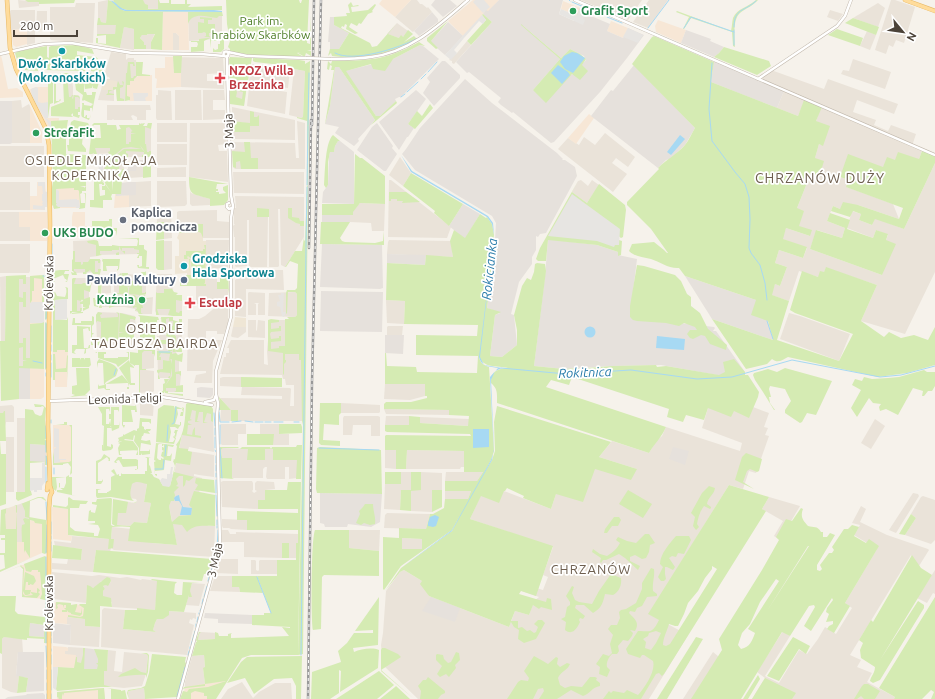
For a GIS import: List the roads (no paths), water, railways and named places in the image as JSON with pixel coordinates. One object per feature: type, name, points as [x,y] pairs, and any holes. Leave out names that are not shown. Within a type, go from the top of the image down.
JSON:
[{"type":"main road","name":"Królewska","points":[[7,0],[11,51],[19,78],[46,129],[49,145],[49,490],[46,493],[49,496],[49,699]]},
{"type":"main road","points":[[905,0],[935,10]]},
{"type":"main road","points":[[911,0],[935,10]]},
{"type":"street","points":[[0,54],[44,44],[71,43],[132,53],[236,55],[273,58],[371,58],[397,51],[413,44],[427,35],[468,0]]},
{"type":"street","points":[[575,0],[935,154]]},
{"type":"street","points":[[758,79],[837,26],[845,16],[851,0]]},
{"type":"street","points":[[215,55],[224,52],[226,55]]},
{"type":"street","name":"3 Maja","points":[[216,416],[213,405],[216,394],[217,367],[231,317],[232,208],[226,55]]},
{"type":"street","points":[[231,203],[227,205],[228,209],[232,208]]},
{"type":"street","name":"3 Maja","points":[[228,209],[231,218]]},
{"type":"street","name":"Leonida Teligi","points":[[49,401],[161,397],[213,405]]},
{"type":"street","name":"Leonida Teligi","points":[[201,402],[215,401]]},
{"type":"street","name":"3 Maja","points":[[178,699],[220,545],[216,416],[217,406],[215,401]]},
{"type":"street","points":[[213,405],[217,406]]},
{"type":"water","points":[[110,0],[127,10],[214,10],[222,12],[125,11],[120,9]]},
{"type":"water","points":[[572,52],[585,58],[573,73],[565,69],[560,62],[564,56]]},
{"type":"water","points":[[558,65],[570,75],[562,84],[551,73]]},
{"type":"water","points":[[680,135],[685,139],[671,155],[667,152]]},
{"type":"water","points":[[401,155],[412,171],[488,216],[493,223],[494,235],[492,224],[487,217],[411,172]]},
{"type":"water","points":[[494,235],[480,357],[484,364],[480,361],[479,357]]},
{"type":"water","points":[[590,326],[594,328],[596,332],[594,336],[590,338],[586,336],[584,332],[586,328]]},
{"type":"water","points":[[657,336],[685,339],[684,350],[656,348]]},
{"type":"water","points":[[485,365],[502,368],[496,371],[498,368]]},
{"type":"water","points":[[495,372],[491,380],[494,449],[490,377]]},
{"type":"water","points":[[473,429],[489,429],[489,447],[473,448]]},
{"type":"water","points":[[493,453],[492,460],[452,531],[401,568],[452,530],[491,460]]},
{"type":"water","points":[[179,495],[183,507],[192,508],[191,515],[180,515],[182,506],[179,501],[175,501],[174,498]]},
{"type":"water","points":[[435,515],[439,517],[436,526],[428,526],[430,517]]},
{"type":"waterway","points":[[648,28],[669,0]]},
{"type":"waterway","points":[[734,27],[734,21],[738,13],[756,1]]},
{"type":"waterway","points":[[572,2],[591,10]]},
{"type":"waterway","points":[[595,11],[604,15]]},
{"type":"waterway","points":[[607,17],[622,23]]},
{"type":"waterway","points":[[684,28],[691,17],[734,32]]},
{"type":"waterway","points":[[734,30],[734,45]]},
{"type":"waterway","points":[[335,53],[343,56],[376,53],[416,39]]},
{"type":"waterway","points":[[428,72],[437,62]]},
{"type":"waterway","points":[[712,63],[709,109],[712,141],[745,184],[749,197],[749,248],[760,265],[765,283],[767,300]]},
{"type":"waterway","points":[[308,125],[309,73]]},
{"type":"waterway","points":[[421,79],[426,74]]},
{"type":"waterway","points":[[407,92],[418,82]]},
{"type":"waterway","points":[[401,97],[405,94]]},
{"type":"waterway","points":[[307,185],[308,126]]},
{"type":"waterway","points":[[306,247],[307,187]]},
{"type":"waterway","points":[[52,244],[52,263]]},
{"type":"waterway","points":[[301,655],[306,248]]},
{"type":"waterway","points":[[45,277],[47,279],[47,288]]},
{"type":"waterway","points":[[46,319],[47,291]]},
{"type":"waterway","points":[[767,321],[773,339]]},
{"type":"waterway","points":[[46,323],[46,368]]},
{"type":"waterway","points":[[51,326],[51,342]]},
{"type":"waterway","points":[[51,345],[51,351]]},
{"type":"waterway","points":[[159,352],[170,352]]},
{"type":"waterway","points":[[51,355],[51,360]]},
{"type":"waterway","name":"Rokitnica","points":[[501,368],[566,374],[631,370],[697,379],[732,377],[792,360],[880,377],[901,375],[935,366]]},
{"type":"waterway","points":[[33,361],[42,363]]},
{"type":"waterway","points":[[51,363],[51,377]]},
{"type":"waterway","points":[[114,375],[116,369]]},
{"type":"waterway","points":[[172,424],[174,423],[176,407]]},
{"type":"waterway","points":[[219,412],[220,422],[229,422]]},
{"type":"waterway","points":[[214,413],[215,426]]},
{"type":"waterway","points":[[232,422],[241,421]]},
{"type":"waterway","points":[[245,421],[253,422]]},
{"type":"waterway","points":[[255,422],[263,422]]},
{"type":"waterway","points":[[265,422],[271,422]]},
{"type":"waterway","points":[[274,422],[283,422]]},
{"type":"waterway","points":[[294,422],[299,422]]},
{"type":"waterway","points":[[167,441],[168,425]]},
{"type":"waterway","points":[[220,425],[220,444]]},
{"type":"waterway","points":[[46,426],[46,438]]},
{"type":"waterway","points":[[215,428],[215,435]]},
{"type":"waterway","points":[[215,437],[215,448]]},
{"type":"waterway","points":[[46,441],[46,452]]},
{"type":"waterway","points":[[165,456],[166,445]]},
{"type":"waterway","points":[[220,448],[222,478]]},
{"type":"waterway","points":[[319,448],[379,450]]},
{"type":"waterway","points":[[46,456],[47,465]]},
{"type":"waterway","points":[[216,456],[216,463]]},
{"type":"waterway","points":[[155,469],[163,469],[164,460]]},
{"type":"waterway","points":[[216,465],[216,471]]},
{"type":"waterway","points":[[46,467],[46,483]]},
{"type":"waterway","points":[[54,468],[54,474]]},
{"type":"waterway","points":[[216,480],[216,493]]},
{"type":"waterway","points":[[216,495],[217,516]]},
{"type":"waterway","points":[[46,502],[47,520]]},
{"type":"waterway","points":[[217,520],[217,525]]},
{"type":"waterway","points":[[51,522],[51,534]]},
{"type":"waterway","points":[[46,553],[47,525]]},
{"type":"waterway","points":[[217,549],[218,530]]},
{"type":"waterway","points":[[51,545],[51,551]]},
{"type":"waterway","points":[[215,557],[216,552]]},
{"type":"waterway","points":[[46,557],[46,612]]},
{"type":"waterway","points":[[208,581],[214,561]]},
{"type":"waterway","points":[[257,577],[271,613]]},
{"type":"waterway","points":[[204,597],[207,586]]},
{"type":"waterway","points":[[51,594],[51,599]]},
{"type":"waterway","points":[[202,604],[203,599]]},
{"type":"waterway","points":[[51,605],[51,614]]},
{"type":"waterway","points":[[200,611],[202,606]]},
{"type":"waterway","points":[[46,615],[46,627]]},
{"type":"waterway","points":[[51,617],[51,625]]},
{"type":"waterway","points":[[197,622],[198,617]]},
{"type":"waterway","points":[[51,628],[51,636]]},
{"type":"waterway","points":[[191,645],[195,631]]},
{"type":"waterway","points":[[46,632],[46,643]]},
{"type":"waterway","points":[[51,638],[51,643]]},
{"type":"waterway","points":[[46,646],[47,667]]},
{"type":"waterway","points":[[188,655],[189,651]]},
{"type":"waterway","points":[[51,655],[51,664]]},
{"type":"waterway","points":[[177,696],[185,667]]},
{"type":"waterway","points":[[47,670],[47,679]]},
{"type":"waterway","points":[[51,670],[51,690]]},
{"type":"waterway","points":[[47,683],[47,690]]},
{"type":"waterway","points":[[47,694],[47,699]]},
{"type":"waterway","points":[[51,694],[51,699]]},
{"type":"railway","points":[[312,125],[314,0]]},
{"type":"railway","points":[[308,699],[312,382],[321,0]]},
{"type":"railway","points":[[309,248],[311,120]]},
{"type":"place","name":"Grafit Sport","points":[[573,11]]},
{"type":"place","name":"Dwór Skarbków (Mokronoskich)","points":[[62,51]]},
{"type":"place","name":"NZOZ Willa Brzezinka","points":[[220,78]]},
{"type":"place","name":"StrefaFit","points":[[36,133]]},
{"type":"place","name":"Kaplica pomocnicza","points":[[123,220]]},
{"type":"place","name":"UKS BUDO","points":[[45,233]]},
{"type":"place","name":"Grodziska Hala Sportowa","points":[[184,266]]},
{"type":"place","name":"Pawilon Kultury","points":[[184,280]]},
{"type":"place","name":"Kuźnia","points":[[142,300]]},
{"type":"place","name":"Esculap","points":[[190,303]]},
{"type":"district","name":"OSIEDLE MIKOŁAJA KOPERNIKA","points":[[91,168]]},
{"type":"district","name":"CHRZANÓW DUŻY","points":[[820,178]]},
{"type":"district","name":"OSIEDLE TADEUSZA BAIRDA","points":[[155,336]]},
{"type":"district","name":"CHRZANÓW","points":[[591,569]]},
{"type":"park label","name":"Park im. hrabiów Skarbków","points":[[261,28]]},
{"type":"water label","name":"Rokicianka","points":[[489,269]]}]
